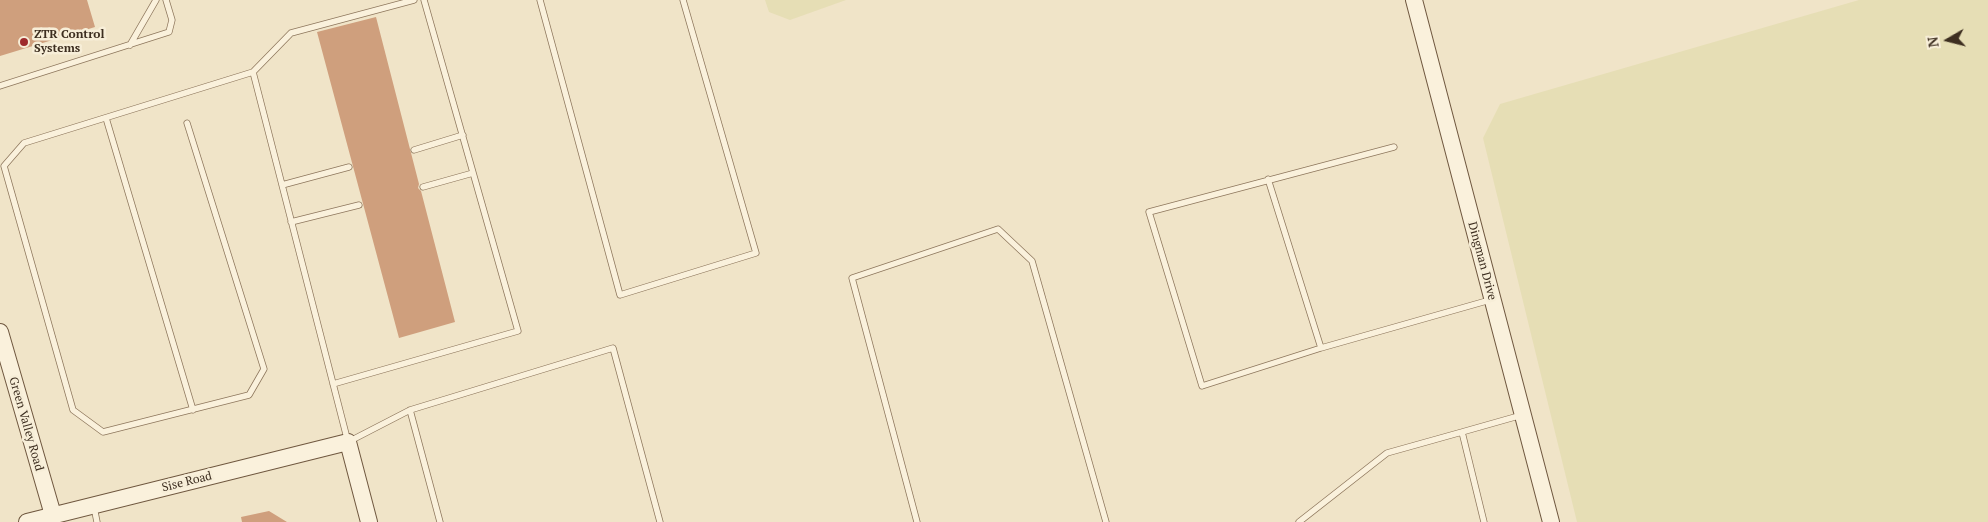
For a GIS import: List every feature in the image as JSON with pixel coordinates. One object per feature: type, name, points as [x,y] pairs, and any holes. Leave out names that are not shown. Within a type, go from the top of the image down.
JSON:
[{"type":"street","name":"Dingman Drive","points":[[1414,0],[1551,522]]},
{"type":"street","name":"Green Valley Road","points":[[0,332],[49,518]]},
{"type":"street","name":"Sise Road","points":[[27,522],[348,442]]},
{"type":"street","points":[[348,442],[369,522]]},
{"type":"lane","points":[[130,45],[156,0]]},
{"type":"lane","points":[[0,86],[169,32],[172,20],[166,0]]},
{"type":"lane","points":[[188,123],[264,369],[249,395],[103,432],[73,410],[4,166],[24,143],[253,72],[291,33],[414,0]]},
{"type":"lane","points":[[333,384],[518,331],[424,0]]},
{"type":"lane","points":[[540,0],[620,295],[756,253],[683,0]]},
{"type":"lane","points":[[253,72],[348,442],[410,410],[613,348],[660,522]]},
{"type":"lane","points":[[106,118],[193,410]]},
{"type":"lane","points":[[414,150],[462,135]]},
{"type":"lane","points":[[1394,147],[1148,212],[1202,386],[1321,348],[1492,300]]},
{"type":"lane","points":[[282,185],[349,167]]},
{"type":"lane","points":[[423,187],[473,173]]},
{"type":"lane","points":[[1268,179],[1321,348]]},
{"type":"lane","points":[[291,222],[359,205]]},
{"type":"lane","points":[[917,522],[852,278],[998,229],[1032,261],[1106,522]]},
{"type":"lane","points":[[410,410],[440,522]]},
{"type":"lane","points":[[1299,522],[1386,453],[1522,415]]},
{"type":"lane","points":[[1462,432],[1484,522]]},
{"type":"lane","points":[[93,506],[97,522]]},
{"type":"shaded area","points":[[765,0],[846,0],[790,20],[769,12]]},
{"type":"shaded area","points":[[1859,0],[1988,0],[1988,522],[1577,522],[1483,138],[1500,104]]},
{"type":"building","name":"ZTR Control Systems","points":[[0,0],[87,0],[95,27],[0,56]]},
{"type":"building","points":[[376,17],[419,184],[418,188],[421,191],[455,322],[399,338],[317,32]]},
{"type":"building","points":[[269,511],[287,522],[242,522],[241,517]]},
{"type":"place","name":"ZTR Control Systems","points":[[24,42]]}]
